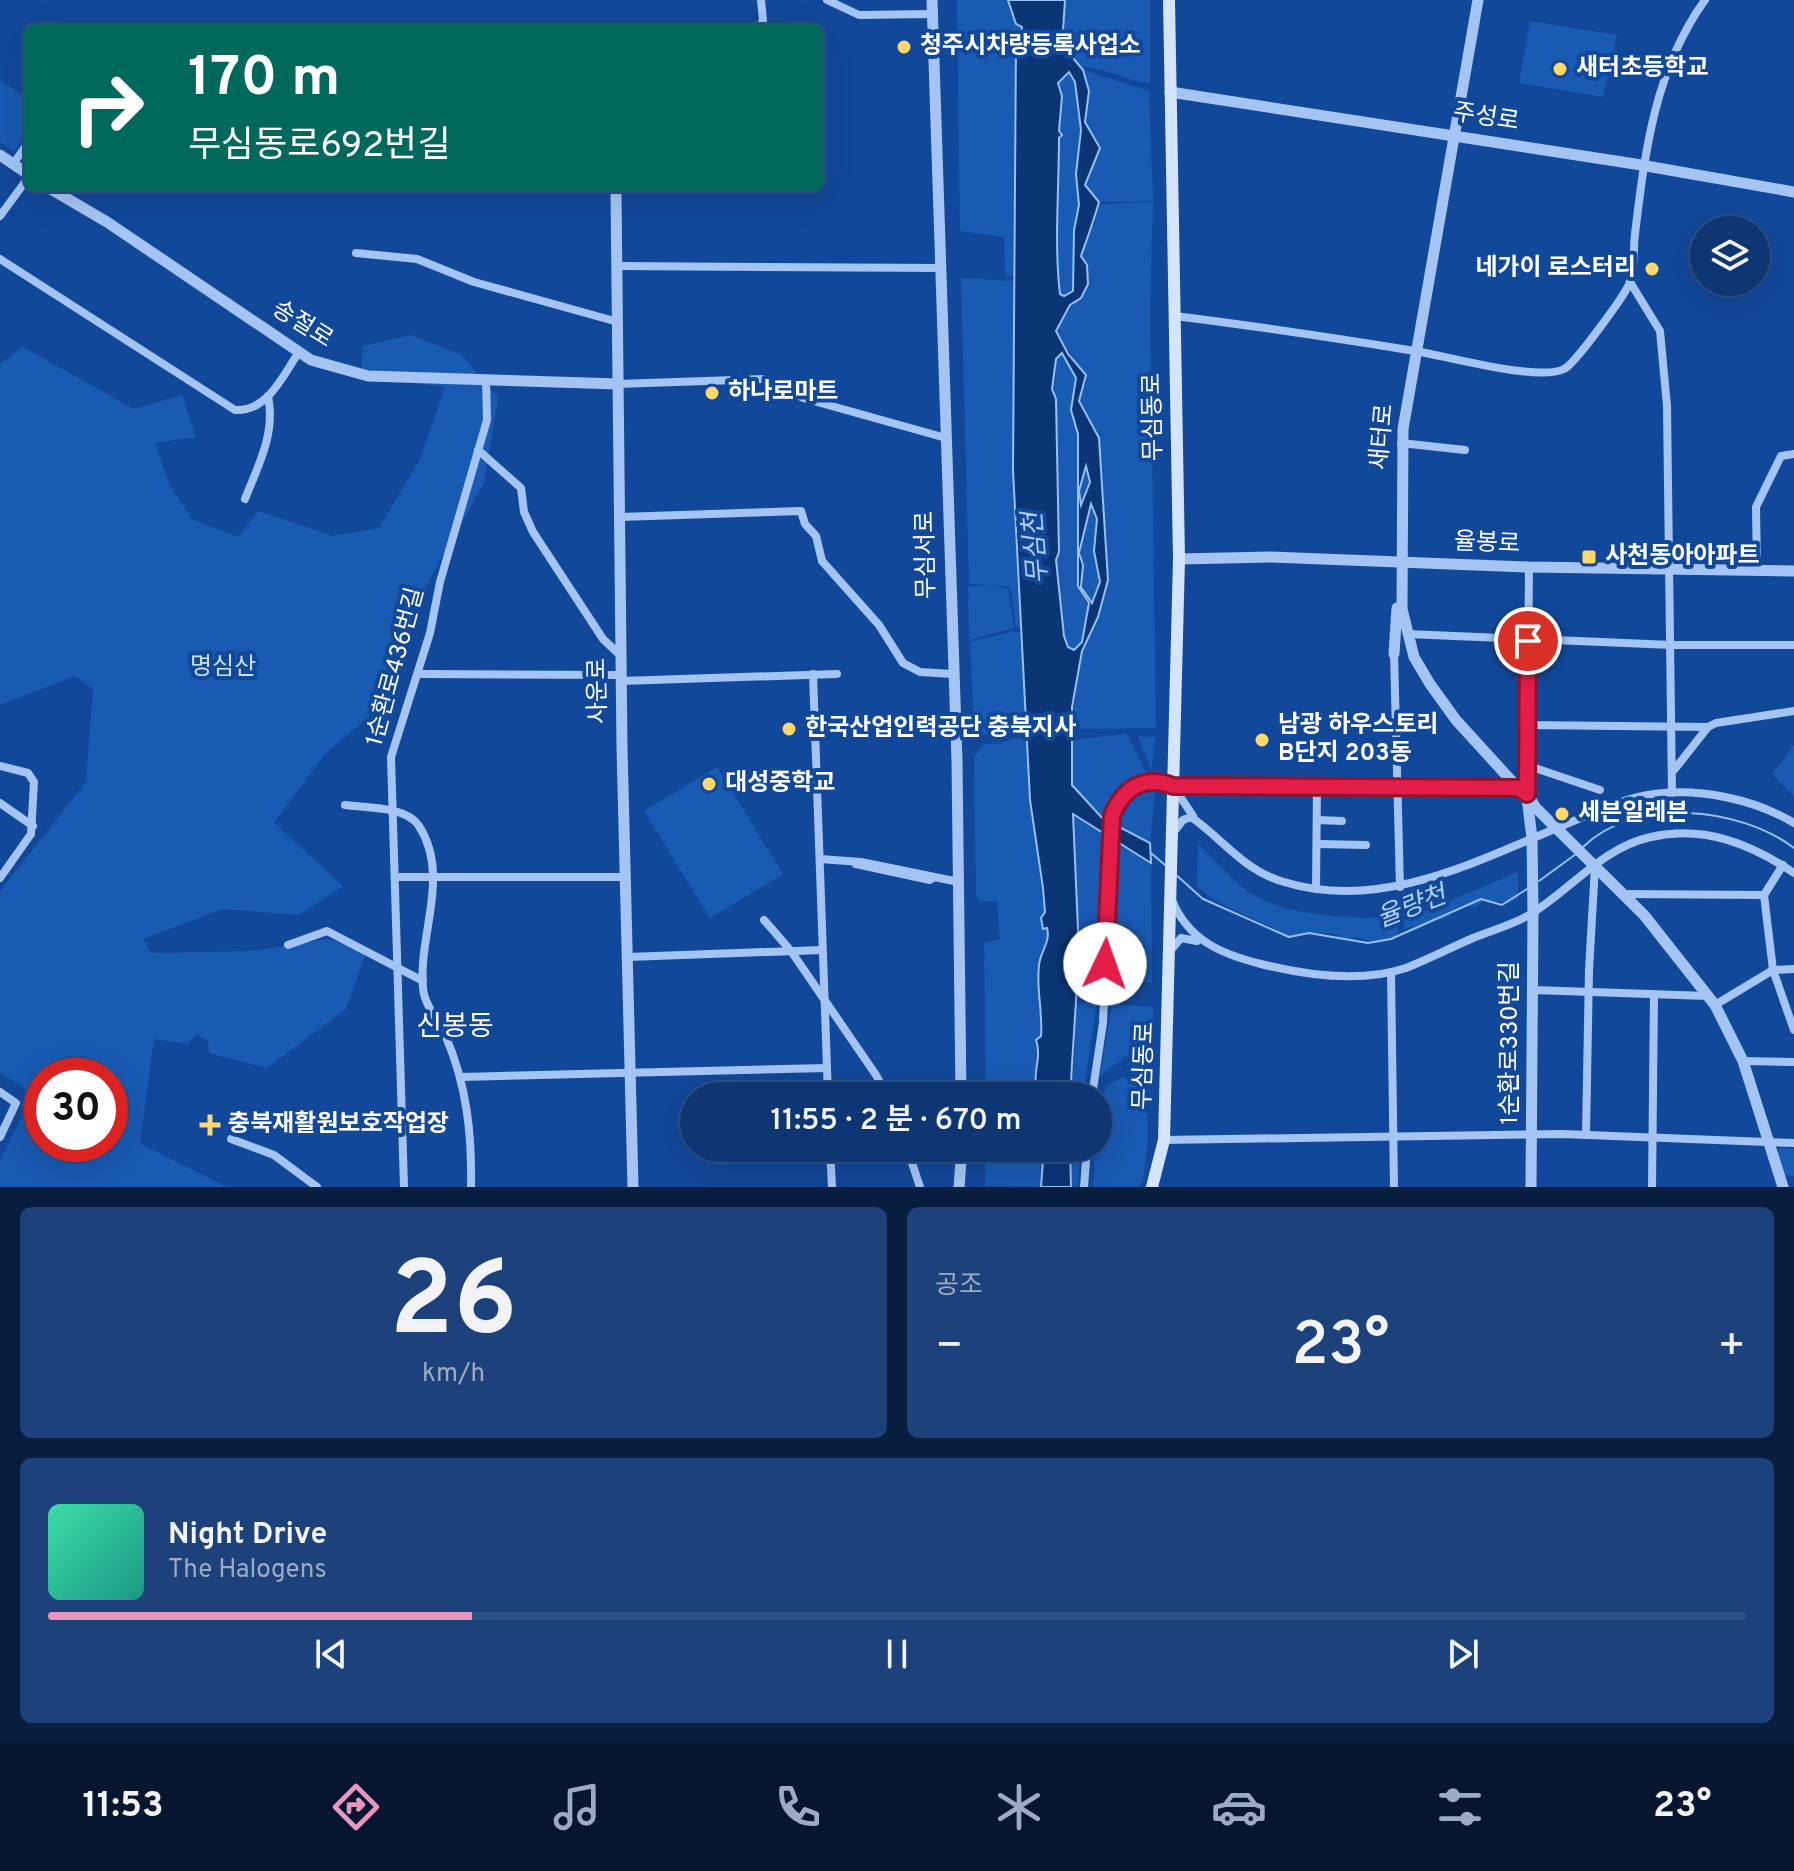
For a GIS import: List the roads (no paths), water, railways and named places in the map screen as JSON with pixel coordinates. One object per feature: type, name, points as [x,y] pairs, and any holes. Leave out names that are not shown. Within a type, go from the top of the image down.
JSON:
[{"type":"main road","name":"무심동로","points":[[1152,1187],[1164,1140],[1177,733],[1179,559],[1169,0]]},
{"type":"street","points":[[760,24],[761,0]]},
{"type":"street","points":[[827,0],[859,15],[932,14]]},
{"type":"street","name":"무심서로","points":[[932,0],[959,882],[961,1082]]},
{"type":"street","name":"새터로","points":[[1478,0],[1452,135],[1401,443],[1402,609],[1407,634],[1413,653],[1456,720],[1536,808],[1624,894],[1674,949],[1711,1001],[1743,1061],[1765,1140],[1783,1187]]},
{"type":"street","points":[[1175,316],[1510,368],[1541,372],[1565,369],[1578,356],[1630,282],[1644,166],[1663,77],[1678,42],[1705,0]]},
{"type":"street","name":"주성로","points":[[1170,92],[1794,192]]},
{"type":"street","points":[[13,164],[24,149]]},
{"type":"street","points":[[0,155],[24,173]]},
{"type":"street","points":[[0,216],[24,182]]},
{"type":"street","name":"송절로","points":[[56,192],[107,222],[311,360],[353,375],[618,384]]},
{"type":"street","name":"사운로","points":[[615,192],[621,678],[633,1187]]},
{"type":"street","points":[[356,253],[417,259],[474,282],[618,322]]},
{"type":"street","points":[[0,259],[225,406],[245,411],[268,396],[299,352]]},
{"type":"street","points":[[617,266],[942,268]]},
{"type":"street","points":[[1630,282],[1661,336],[1667,406],[1672,793]]},
{"type":"street","points":[[618,384],[766,379],[803,398],[946,438]]},
{"type":"street","name":"1순환로436번길","points":[[404,1187],[400,971],[391,757],[418,674],[487,420],[486,380]]},
{"type":"street","points":[[245,499],[268,442],[271,412],[268,396]]},
{"type":"street","points":[[1401,443],[1465,450]]},
{"type":"street","points":[[478,450],[521,488],[524,512],[533,532],[603,639],[621,656]]},
{"type":"street","points":[[1757,570],[1756,507],[1781,456],[1794,454]]},
{"type":"street","points":[[620,517],[801,511],[805,524],[816,536],[822,561],[879,625],[903,663],[920,672],[952,674]]},
{"type":"street","name":"율봉로","points":[[1179,559],[1271,557],[1529,567],[1794,571]]},
{"type":"street","points":[[1094,1082],[1103,1023],[1109,840],[1117,804],[1136,785],[1157,780],[1173,786],[1317,785],[1522,791],[1526,765],[1529,567]]},
{"type":"street","points":[[1400,887],[1394,654],[1401,576]]},
{"type":"street","points":[[1407,634],[1528,641],[1794,645]]},
{"type":"street","points":[[1394,654],[1402,646],[1413,653]]},
{"type":"street","points":[[418,674],[621,678],[837,674]]},
{"type":"street","points":[[813,674],[828,1082]]},
{"type":"street","points":[[1674,771],[1708,727],[1716,723],[1794,711]]},
{"type":"street","points":[[1526,725],[1708,727]]},
{"type":"street","points":[[1526,765],[1600,790]]},
{"type":"street","points":[[0,766],[32,777],[33,826],[26,843],[4,865],[0,878]]},
{"type":"street","points":[[1316,889],[1317,785]]},
{"type":"street","points":[[1173,786],[1199,823]]},
{"type":"street","name":"1순환로330번길","points":[[1522,791],[1532,838],[1531,1187]]},
{"type":"street","points":[[1173,833],[1188,816],[1233,855],[1257,871],[1285,883],[1316,889],[1400,887],[1428,880],[1628,801],[1672,793],[1734,799],[1794,823]]},
{"type":"street","points":[[0,803],[33,826]]},
{"type":"street","points":[[345,805],[405,814],[419,825],[434,879],[423,981],[426,1000],[447,1038],[461,1077],[470,1129],[471,1187]]},
{"type":"street","points":[[1318,820],[1342,821]]},
{"type":"street","points":[[1171,950],[1181,938],[1205,943],[1235,958],[1300,972],[1320,975],[1391,972],[1533,913],[1591,864],[1633,843],[1676,834],[1742,842],[1794,873]]},
{"type":"street","points":[[1318,844],[1366,845]]},
{"type":"street","points":[[820,859],[889,867],[959,882]]},
{"type":"street","points":[[1586,1135],[1591,864]]},
{"type":"street","points":[[1783,865],[1764,895],[1773,970],[1794,1030]]},
{"type":"street","points":[[395,877],[625,877]]},
{"type":"street","points":[[1624,894],[1764,895]]},
{"type":"street","points":[[1171,897],[1185,925],[1205,943]]},
{"type":"street","points":[[764,920],[791,951],[878,1082]]},
{"type":"street","points":[[288,945],[327,931],[423,981]]},
{"type":"street","points":[[628,957],[822,950]]},
{"type":"street","points":[[1533,990],[1654,995],[1711,1001],[1773,970],[1794,969]]},
{"type":"street","points":[[1391,972],[1394,1187]]},
{"type":"street","points":[[1652,1187],[1654,995]]},
{"type":"street","points":[[1743,1061],[1794,1062]]},
{"type":"street","points":[[461,1077],[827,1068]]},
{"type":"street","points":[[0,1092],[16,1103],[0,1137]]},
{"type":"street","points":[[1164,1140],[1586,1135],[1794,1143]]},
{"type":"street","points":[[231,1139],[274,1155],[317,1187]]},
{"type":"street","points":[[831,1162],[832,1187]]},
{"type":"street","points":[[912,1162],[920,1187]]},
{"type":"street","points":[[959,1187],[961,1162]]},
{"type":"street","points":[[1084,1187],[1086,1162]]},
{"type":"water","name":"무심천","points":[[1008,0],[1065,0],[1063,30],[1068,35],[1068,52],[1083,70],[1089,91],[1085,122],[1100,148],[1085,185],[1099,202],[1081,256],[1087,265],[1088,284],[1081,298],[1070,305],[1056,331],[1068,354],[1086,375],[1079,401],[1099,438],[1108,580],[1098,617],[1082,651],[1072,707],[1072,785],[1102,818],[1150,843],[1151,863],[1073,814],[1079,953],[1071,1082],[1036,1082],[1036,1040],[1041,1036],[1039,965],[1048,933],[1047,928],[1043,929],[1041,918],[1045,912],[1043,888],[1030,800],[1013,470],[1016,38],[1021,37],[1022,27],[1016,24]],"holes":[[[1069,72],[1075,82],[1081,130],[1076,174],[1079,205],[1074,230],[1073,291],[1064,296],[1060,294],[1057,256],[1059,138],[1062,135],[1059,131],[1062,96],[1058,83]],[[1062,353],[1076,378],[1071,410],[1078,434],[1078,586],[1089,603],[1082,642],[1074,650],[1068,647],[1064,636],[1056,560],[1059,552],[1056,399],[1052,389],[1056,359]],[[1086,466],[1090,482],[1081,505],[1079,491]],[[1091,504],[1097,519],[1094,551],[1100,582],[1092,603],[1081,587],[1083,565],[1079,553]]]},
{"type":"water","points":[[1043,1162],[1070,1162],[1071,1187],[1041,1187]]},
{"type":"waterway","name":"율량천","points":[[1583,847],[1605,831],[1630,820],[1658,814],[1688,813],[1746,823],[1794,848]]},
{"type":"waterway","name":"율량천","points":[[1151,853],[1165,865]]},
{"type":"waterway","name":"율량천","points":[[1539,881],[1576,854]]},
{"type":"waterway","name":"율량천","points":[[1175,874],[1203,899],[1289,937],[1309,933],[1368,943],[1391,939],[1481,899],[1502,905],[1527,889]]},
{"type":"place","name":"청주시차량등록사업소","points":[[904,47]]},
{"type":"place","name":"새터초등학교","points":[[1560,69]]},
{"type":"place","name":"네가이 로스터리","points":[[1652,269]]},
{"type":"place","name":"하나로마트","points":[[712,393]]},
{"type":"place","name":"사천동아아파트","points":[[1589,557]]},
{"type":"place","name":"한국산업인력공단 충북지사","points":[[789,729]]},
{"type":"place","name":"남광 하우스토리 B단지 203동","points":[[1262,740]]},
{"type":"place","name":"대성중학교","points":[[709,784]]},
{"type":"place","name":"세븐일레븐","points":[[1562,814]]},
{"type":"place","name":"충북재활원보호작업장","points":[[210,1125]]},
{"type":"district","name":"신봉동","points":[[455,1028]]},
{"type":"park label","name":"명심산","points":[[223,668]]}]
